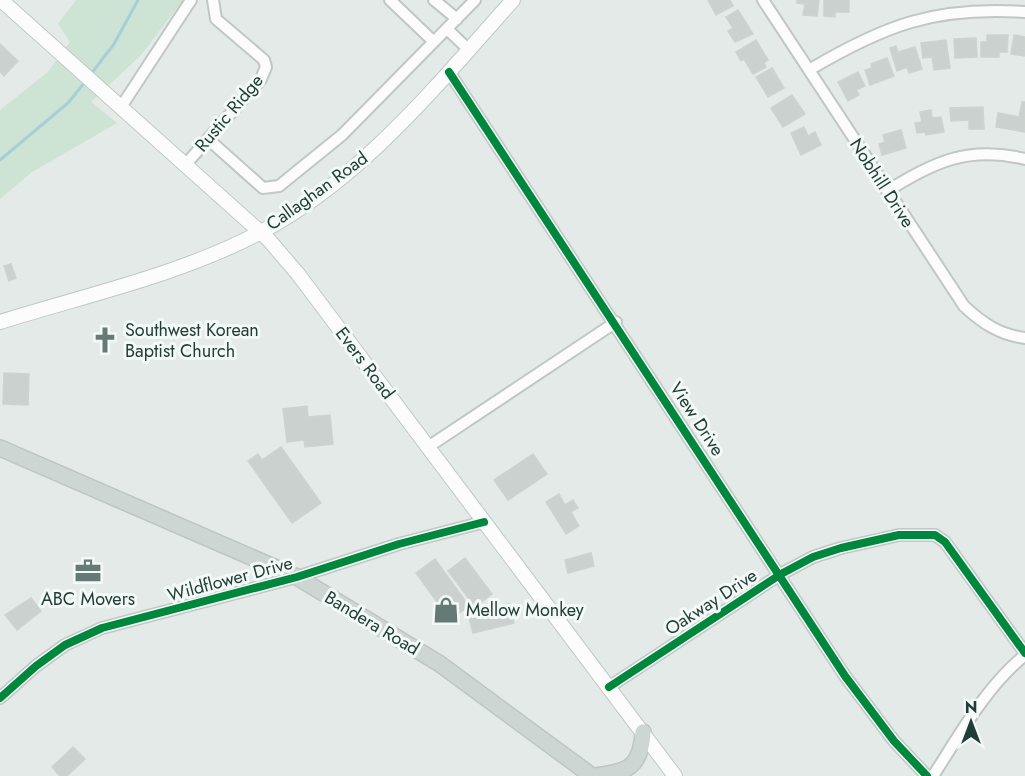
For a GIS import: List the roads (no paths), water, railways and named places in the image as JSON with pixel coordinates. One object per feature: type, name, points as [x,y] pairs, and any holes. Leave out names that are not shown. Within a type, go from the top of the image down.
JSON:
[{"type":"main road","name":"Evers Road","points":[[1,0],[260,232],[298,274],[675,776]]},
{"type":"main road","name":"Callaghan Road","points":[[0,322],[194,261],[260,232],[292,212],[362,160],[449,72],[513,0]]},
{"type":"main road","name":"Bandera Road","points":[[0,448],[297,578],[440,664],[593,776]]},
{"type":"main road","points":[[593,776],[615,773],[637,761],[642,749],[643,732]]},
{"type":"street","points":[[121,107],[191,0]]},
{"type":"street","points":[[434,0],[457,19]]},
{"type":"street","name":"Callaghan Road","points":[[208,140],[268,189],[279,186],[342,135],[434,41],[448,30],[475,0]]},
{"type":"street","name":"Nobhill Drive","points":[[763,0],[964,306],[980,321],[998,331],[1025,338]]},
{"type":"street","points":[[396,2],[434,41]]},
{"type":"street","name":"Rustic Ridge","points":[[186,164],[261,79],[266,67],[264,60],[216,19],[213,5]]},
{"type":"street","points":[[809,70],[854,44],[919,18],[944,12],[985,9],[1025,12]]},
{"type":"street","points":[[448,30],[469,50]]},
{"type":"street","name":"View Drive","points":[[449,72],[616,322],[845,676],[894,741],[927,776]]},
{"type":"street","points":[[887,191],[913,175],[958,156],[1001,153],[1025,159]]},
{"type":"street","points":[[428,447],[616,322]]},
{"type":"street","name":"Wildflower Drive","points":[[0,698],[36,666],[79,637],[102,628],[297,578],[399,544],[484,522]]},
{"type":"street","name":"Oakway Drive","points":[[609,687],[781,574],[813,557],[899,535],[935,535],[945,542],[1025,654]]},
{"type":"street","points":[[933,776],[970,718],[1002,677],[1025,654]]},
{"type":"waterway","points":[[91,74],[114,44],[138,0]]},
{"type":"waterway","points":[[0,160],[68,103],[85,82]]},
{"type":"place","name":"Southwest Korean Baptist Church","points":[[105,340]]},
{"type":"place","name":"ABC Movers","points":[[88,571]]},
{"type":"place","name":"Mellow Monkey","points":[[446,610]]}]
